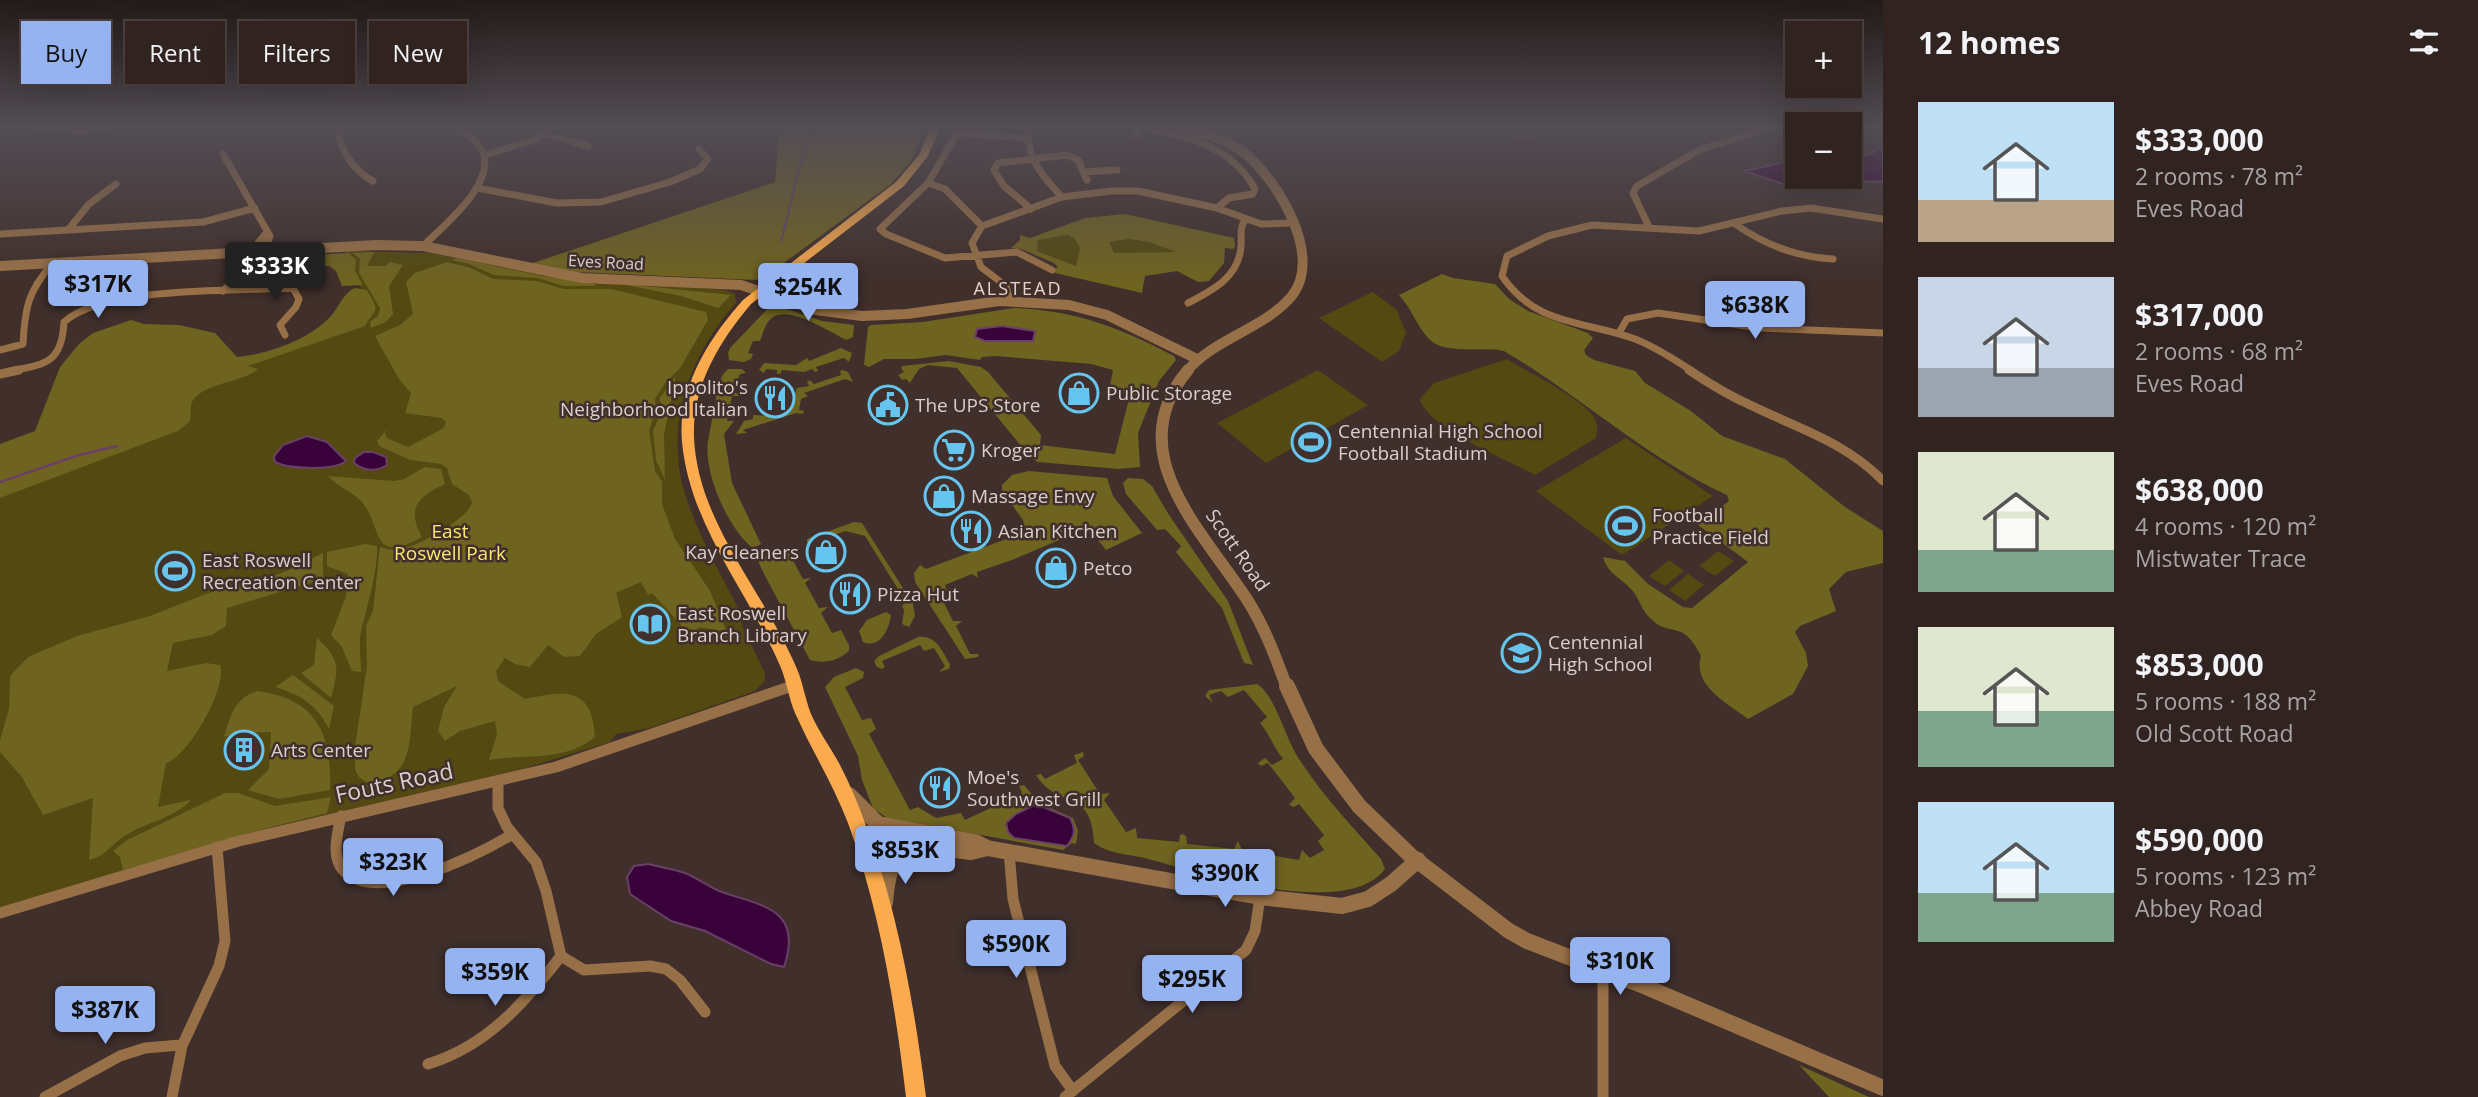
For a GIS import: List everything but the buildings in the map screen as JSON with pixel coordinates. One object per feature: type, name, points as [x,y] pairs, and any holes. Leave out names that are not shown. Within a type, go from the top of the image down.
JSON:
[{"type":"main road","points":[[906,177],[747,302],[731,320],[708,356],[693,396],[688,440],[706,509],[789,667],[798,700],[844,790],[883,917],[902,1000],[916,1097]]},
{"type":"street","points":[[223,291],[252,263],[258,251],[267,245],[270,236],[236,177]]},
{"type":"street","points":[[365,177],[373,181]]},
{"type":"street","points":[[424,246],[477,188],[482,177]]},
{"type":"street","points":[[477,188],[510,191],[569,204],[601,203],[676,177]]},
{"type":"street","points":[[931,177],[880,229],[940,257],[976,257],[1017,252],[1052,270]]},
{"type":"street","points":[[998,177],[1004,186],[1031,209]]},
{"type":"street","points":[[1043,177],[1062,197]]},
{"type":"street","points":[[1217,208],[1221,201],[1230,197],[1253,194],[1255,189],[1248,177]]},
{"type":"street","name":"Scott Road","points":[[1268,177],[1293,223],[1303,254],[1304,271],[1298,287],[1284,304],[1197,359],[1174,387],[1163,418],[1161,447],[1166,474],[1176,497],[1242,591],[1259,621],[1296,709],[1317,749],[1343,788],[1455,892],[1523,939],[1603,970]]},
{"type":"street","points":[[1649,227],[1633,193],[1637,186],[1652,177]]},
{"type":"street","points":[[928,183],[945,189],[982,226]]},
{"type":"street","points":[[68,230],[89,204],[116,184]]},
{"type":"street","points":[[1010,301],[1006,286],[981,267],[972,243],[982,226],[1062,197],[1138,191],[1217,208],[1261,224],[1293,223]]},
{"type":"street","points":[[1883,219],[1833,208],[1806,207],[1699,231],[1593,225],[1579,227],[1515,251],[1507,256],[1502,267],[1502,276],[1509,290],[1534,310],[1571,324],[1619,333],[1651,346],[1732,397],[1823,439],[1879,471],[1883,481]]},
{"type":"street","points":[[0,234],[203,222],[255,208]]},
{"type":"street","points":[[1188,303],[1231,275],[1243,248],[1240,226],[1245,220]]},
{"type":"street","points":[[1735,224],[1760,239],[1800,256],[1833,259]]},
{"type":"street","name":"Eves Road","points":[[0,266],[376,245],[424,246],[562,275],[723,283],[763,291],[816,310],[862,316],[907,314],[1010,301],[1069,305],[1107,315],[1197,359]]},
{"type":"street","points":[[0,350],[23,344],[28,294],[53,263]]},
{"type":"street","points":[[0,374],[35,365],[51,357],[63,344],[65,319],[104,302],[125,297],[293,288],[299,299],[296,307],[280,324],[285,335]]},
{"type":"street","points":[[1619,333],[1627,318],[1649,313],[1759,328],[1883,333]]},
{"type":"street","name":"Fouts Road","points":[[0,913],[217,847],[568,763],[795,685]]},
{"type":"street","points":[[498,781],[498,808],[513,834],[536,862],[546,891],[561,956],[584,970],[650,966],[666,969],[680,980],[705,1012]]},
{"type":"street","points":[[844,790],[878,824],[975,842],[987,848],[1260,897],[1342,906],[1368,899],[1391,884],[1418,860]]},
{"type":"street","points":[[341,816],[337,850],[341,868],[351,878],[369,884],[390,882],[466,860],[513,834]]},
{"type":"street","points":[[863,845],[916,846],[971,852],[987,848]]},
{"type":"street","points":[[883,917],[889,867],[898,854],[916,846]]},
{"type":"street","points":[[172,1097],[173,1073],[180,1045],[217,970],[226,938],[226,915],[215,867],[217,847]]},
{"type":"street","points":[[1009,851],[1013,899],[1055,1066],[1069,1094],[1247,950],[1255,931],[1260,897]]},
{"type":"street","points":[[428,1064],[447,1060],[483,1039],[505,1021],[561,956]]},
{"type":"street","points":[[1603,1097],[1603,970],[1883,1088]]},
{"type":"street","points":[[46,1097],[120,1056],[145,1048],[180,1045]]},
{"type":"green space","points":[[775,177],[897,177],[773,271],[756,280],[577,272],[530,264],[775,182]]},
{"type":"green space","points":[[1125,214],[1234,238],[1235,246],[1233,249],[1225,248],[1224,263],[1209,281],[1198,282],[1177,271],[1145,276],[1142,293],[1055,273],[1054,270],[1058,267],[1054,263],[1021,249],[1011,248],[1020,240],[1020,235],[1030,238],[1085,218]],"holes":[[[1068,235],[1075,239],[1080,248],[1076,266],[1037,251],[1038,240]],[[1129,239],[1149,242],[1176,252],[1114,253],[1109,242]]]},
{"type":"green space","points":[[1068,235],[1075,239],[1080,248],[1076,266],[1037,251],[1038,240]]},
{"type":"green space","points":[[1129,239],[1149,242],[1176,252],[1114,254],[1109,242]]},
{"type":"green space","name":"East Roswell Park","points":[[346,251],[440,253],[553,276],[724,290],[735,294],[736,303],[706,343],[686,389],[680,413],[679,462],[683,487],[694,519],[739,610],[743,628],[765,673],[765,681],[755,691],[650,728],[616,734],[610,742],[519,770],[256,831],[0,909],[0,465],[366,319],[362,290],[348,267]]},
{"type":"green space","points":[[374,252],[367,266],[386,266],[390,262],[403,265],[389,286],[393,314],[386,322],[371,328],[370,322],[378,316],[380,308],[359,273],[360,259],[353,253]]},
{"type":"green space","points":[[349,253],[356,260],[355,271],[363,285],[342,286],[336,271],[329,266],[259,266],[268,257]]},
{"type":"green space","points":[[458,258],[542,276],[588,281],[597,286],[563,286],[538,278],[494,275],[469,264],[451,260]]},
{"type":"green space","points":[[447,262],[471,268],[493,279],[537,281],[564,289],[611,289],[706,312],[708,320],[680,368],[665,383],[655,399],[656,410],[649,430],[655,471],[662,482],[662,504],[675,539],[710,591],[727,632],[699,627],[692,637],[652,593],[648,595],[641,582],[616,593],[622,617],[596,634],[580,656],[564,657],[548,645],[530,667],[515,664],[505,658],[496,671],[498,681],[525,699],[563,694],[582,700],[593,720],[595,737],[570,751],[557,754],[489,760],[497,734],[495,721],[460,731],[445,741],[438,731],[444,707],[457,686],[413,707],[406,758],[393,775],[366,782],[355,770],[355,747],[367,666],[366,626],[373,611],[380,547],[397,550],[428,538],[462,516],[472,502],[469,495],[452,484],[447,468],[441,464],[410,460],[379,446],[377,441],[388,428],[385,433],[387,438],[408,447],[444,428],[446,422],[442,418],[405,413],[411,393],[399,379],[375,336],[400,325],[413,314],[406,282],[415,273]]},
{"type":"green space","points":[[1442,274],[1495,284],[1509,299],[1528,311],[1588,333],[1593,338],[1584,350],[1586,355],[1594,360],[1635,371],[1645,383],[1691,411],[1722,436],[1785,459],[1845,507],[1883,531],[1883,563],[1846,572],[1829,589],[1836,611],[1800,626],[1795,632],[1806,653],[1808,666],[1793,694],[1748,719],[1706,684],[1700,666],[1701,656],[1688,637],[1682,632],[1657,624],[1650,618],[1635,594],[1609,569],[1603,557],[1625,561],[1648,584],[1683,607],[1692,608],[1748,562],[1698,525],[1729,501],[1727,495],[1697,480],[1641,445],[1504,351],[1455,349],[1437,345],[1430,340],[1399,295]]},
{"type":"green space","points":[[616,283],[731,295],[718,308],[681,296]]},
{"type":"green space","points":[[355,288],[367,290],[375,307],[365,326],[248,366],[258,369],[202,392],[195,398],[191,405],[190,421],[178,431],[0,498],[0,444],[35,431],[60,367],[79,344],[93,333],[131,320],[144,324],[179,325],[215,333],[237,357],[249,355],[300,339],[322,325],[344,297]]},
{"type":"green space","points":[[1373,292],[1397,310],[1406,333],[1399,351],[1382,362],[1319,318]]},
{"type":"green space","points":[[772,304],[822,321],[854,325],[853,337],[846,340],[810,321],[780,315],[768,321],[760,341],[753,341],[748,353],[753,354],[751,359],[744,362],[729,360],[730,348]]},
{"type":"green space","points":[[1014,308],[1058,313],[1097,322],[1174,356],[1176,360],[1159,381],[1138,433],[1140,467],[1118,469],[1038,462],[1030,457],[957,368],[928,365],[919,369],[910,383],[898,375],[904,372],[902,366],[949,361],[981,367],[1041,435],[1040,445],[1115,454],[1130,395],[1109,391],[1113,370],[1091,364],[996,356],[982,357],[980,360],[945,355],[884,359],[869,367],[864,365],[868,327],[871,325],[923,322]]},
{"type":"green space","points":[[841,348],[852,353],[849,362],[844,358],[816,367],[818,371],[815,372],[812,369],[804,372],[782,370],[777,374],[777,370],[766,369],[764,373],[759,370],[764,363],[796,365],[807,358],[809,361]]},
{"type":"green space","points":[[1507,359],[1578,402],[1594,417],[1597,425],[1596,438],[1535,475],[1452,432],[1426,410],[1420,399],[1434,383]]},
{"type":"green space","points":[[728,369],[742,369],[746,373],[740,374],[733,392],[739,396],[732,396],[727,421],[734,421],[724,434],[732,483],[761,544],[753,548],[744,540],[727,515],[714,484],[708,454],[717,390]]},
{"type":"green space","points":[[1318,370],[1368,405],[1266,463],[1217,423]]},
{"type":"green space","points":[[840,371],[848,372],[853,382],[845,379],[804,393],[808,396],[801,399],[799,410],[804,411],[803,414],[796,413],[743,430],[747,433],[736,434],[744,421],[753,419],[753,415],[770,416],[772,410],[788,411],[797,388],[809,386],[807,382],[810,380],[814,384],[841,375]]},
{"type":"green space","points":[[676,376],[664,435],[665,480],[656,460],[653,431],[663,408],[659,399]]},
{"type":"green space","name":"Football Practice Field","points":[[1626,438],[1713,496],[1622,555],[1536,491]]},
{"type":"green space","points":[[425,467],[441,469],[445,484],[417,504],[415,518],[422,537],[393,547],[385,545],[380,539],[360,500],[328,476],[394,481],[404,479]]},
{"type":"green space","points":[[1029,471],[1107,478],[1113,496],[1142,533],[1106,550],[1088,528],[977,572],[978,578],[972,574],[945,585],[947,591],[940,595],[953,621],[962,621],[956,626],[970,654],[979,654],[978,657],[965,659],[915,582],[914,573],[920,565],[926,569],[1017,535],[1024,525],[1023,520],[1002,491],[1002,485],[1012,475]]},
{"type":"green space","points":[[1128,478],[1143,479],[1152,486],[1228,601],[1253,665],[1244,663],[1222,608],[1176,552],[1181,546],[1165,529],[1157,530],[1126,494],[1123,483]]},
{"type":"green space","points":[[854,522],[862,523],[913,604],[915,616],[909,627],[902,624],[902,606],[906,602],[865,536],[846,531],[807,543],[807,539]]},
{"type":"green space","points":[[365,544],[377,546],[377,555],[361,632],[361,672],[352,671],[342,647],[331,635],[346,596],[348,574],[327,566],[327,552]]},
{"type":"green space","points":[[787,547],[796,550],[790,555],[803,579],[811,578],[805,583],[819,608],[828,607],[821,613],[832,633],[841,630],[849,645],[849,651],[836,659],[826,662],[810,660],[758,561]]},
{"type":"green space","points":[[1718,551],[1734,561],[1715,576],[1699,566]]},
{"type":"green space","points":[[323,553],[323,579],[227,608],[226,626],[212,635],[173,643],[167,671],[206,663],[220,665],[218,689],[204,720],[185,748],[166,763],[158,807],[191,800],[169,816],[126,835],[104,853],[89,860],[93,798],[43,815],[22,777],[0,752],[0,740],[9,709],[10,676],[28,657],[77,636],[150,616],[216,590],[242,587],[287,571]]},
{"type":"green space","points":[[1669,560],[1684,571],[1665,586],[1649,576]]},
{"type":"green space","points":[[1688,574],[1704,585],[1685,601],[1669,590]]},
{"type":"green space","points":[[886,612],[891,615],[883,637],[874,643],[863,642],[859,631],[867,620]]},
{"type":"green space","points":[[918,637],[930,638],[938,644],[950,664],[949,669],[939,672],[945,666],[934,648],[924,651],[920,645],[882,661],[885,667],[882,669],[877,667],[874,661],[879,656]]},
{"type":"green space","points":[[317,638],[330,652],[336,665],[331,698],[301,673],[314,665]]},
{"type":"green space","points":[[856,668],[864,672],[863,678],[845,687],[862,720],[871,718],[876,729],[869,734],[910,810],[918,807],[936,818],[961,813],[965,820],[1022,793],[1019,786],[1024,785],[1039,803],[1073,818],[1078,831],[1076,844],[1072,843],[1063,850],[887,818],[873,808],[862,780],[858,756],[825,687],[834,677]]},
{"type":"green space","points":[[293,675],[334,706],[329,729],[319,713],[307,702],[275,687]]},
{"type":"green space","points":[[1257,684],[1269,697],[1305,768],[1381,859],[1385,869],[1366,884],[1338,891],[1306,892],[1270,888],[1112,852],[1094,843],[1092,825],[1081,806],[1054,793],[1036,775],[1041,774],[1045,779],[1077,763],[1074,755],[1083,752],[1084,756],[1078,760],[1100,794],[1110,793],[1104,800],[1126,832],[1136,828],[1137,838],[1179,842],[1180,835],[1183,834],[1187,844],[1234,849],[1238,841],[1242,850],[1299,860],[1302,850],[1310,858],[1324,850],[1318,841],[1324,835],[1299,804],[1294,807],[1289,805],[1295,798],[1268,763],[1261,766],[1258,763],[1265,758],[1272,765],[1283,759],[1260,723],[1267,717],[1244,690],[1228,697],[1221,691],[1209,695],[1213,703],[1205,696],[1209,690]]},
{"type":"green space","points":[[258,691],[294,702],[317,722],[328,752],[330,790],[279,799],[248,790],[269,769],[271,732],[237,733],[224,737],[239,703]]},
{"type":"green space","points":[[225,793],[238,793],[275,806],[331,797],[327,813],[123,870],[120,857],[113,851],[127,840]]},
{"type":"green space","points":[[1799,1065],[1869,1097],[1829,1097]]},
{"type":"shaded area","points":[[1763,177],[1785,177],[1785,185]]},
{"type":"shaded area","points":[[1862,177],[1883,177],[1883,182],[1862,181]]},
{"type":"shaded area","points":[[1002,326],[1035,331],[1033,341],[985,341],[975,337],[977,329]]},
{"type":"shaded area","points":[[307,436],[327,442],[346,461],[332,466],[311,468],[275,462],[274,456],[283,445]]},
{"type":"shaded area","points":[[364,452],[386,457],[387,465],[374,470],[358,466],[354,463],[355,458]]},
{"type":"shaded area","points":[[1036,804],[1070,818],[1074,832],[1067,846],[1014,838],[1008,832],[1006,823],[1016,814]]},
{"type":"shaded area","points":[[648,864],[685,873],[719,891],[774,912],[783,921],[788,932],[789,947],[784,967],[771,964],[705,931],[671,921],[630,894],[627,877],[634,866]]},
{"type":"waterway","points":[[781,241],[797,177]]},
{"type":"waterway","points":[[0,482],[79,455],[117,446]]},
{"type":"place","name":"Public Storage","points":[[1079,393]]},
{"type":"place","name":"Ippolito's Neighborhood Italian","points":[[775,398]]},
{"type":"place","name":"The UPS Store","points":[[888,405]]},
{"type":"place","name":"Centennial High School Football Stadium","points":[[1311,442]]},
{"type":"place","name":"Kroger","points":[[954,450]]},
{"type":"place","name":"Massage Envy","points":[[944,496]]},
{"type":"place","name":"Football Practice Field","points":[[1625,526]]},
{"type":"place","name":"Asian Kitchen","points":[[971,531]]},
{"type":"place","name":"Kay Cleaners","points":[[826,552]]},
{"type":"place","name":"Petco","points":[[1056,568]]},
{"type":"place","name":"East Roswell Recreation Center","points":[[175,571]]},
{"type":"place","name":"Pizza Hut","points":[[850,594]]},
{"type":"place","name":"East Roswell Branch Library","points":[[650,624]]},
{"type":"place","name":"Centennial High School","points":[[1521,653]]},
{"type":"place","name":"Arts Center","points":[[244,750]]},
{"type":"place","name":"Moe's Southwest Grill","points":[[940,788]]},
{"type":"district","name":"ALSTEAD","points":[[1018,288]]}]
